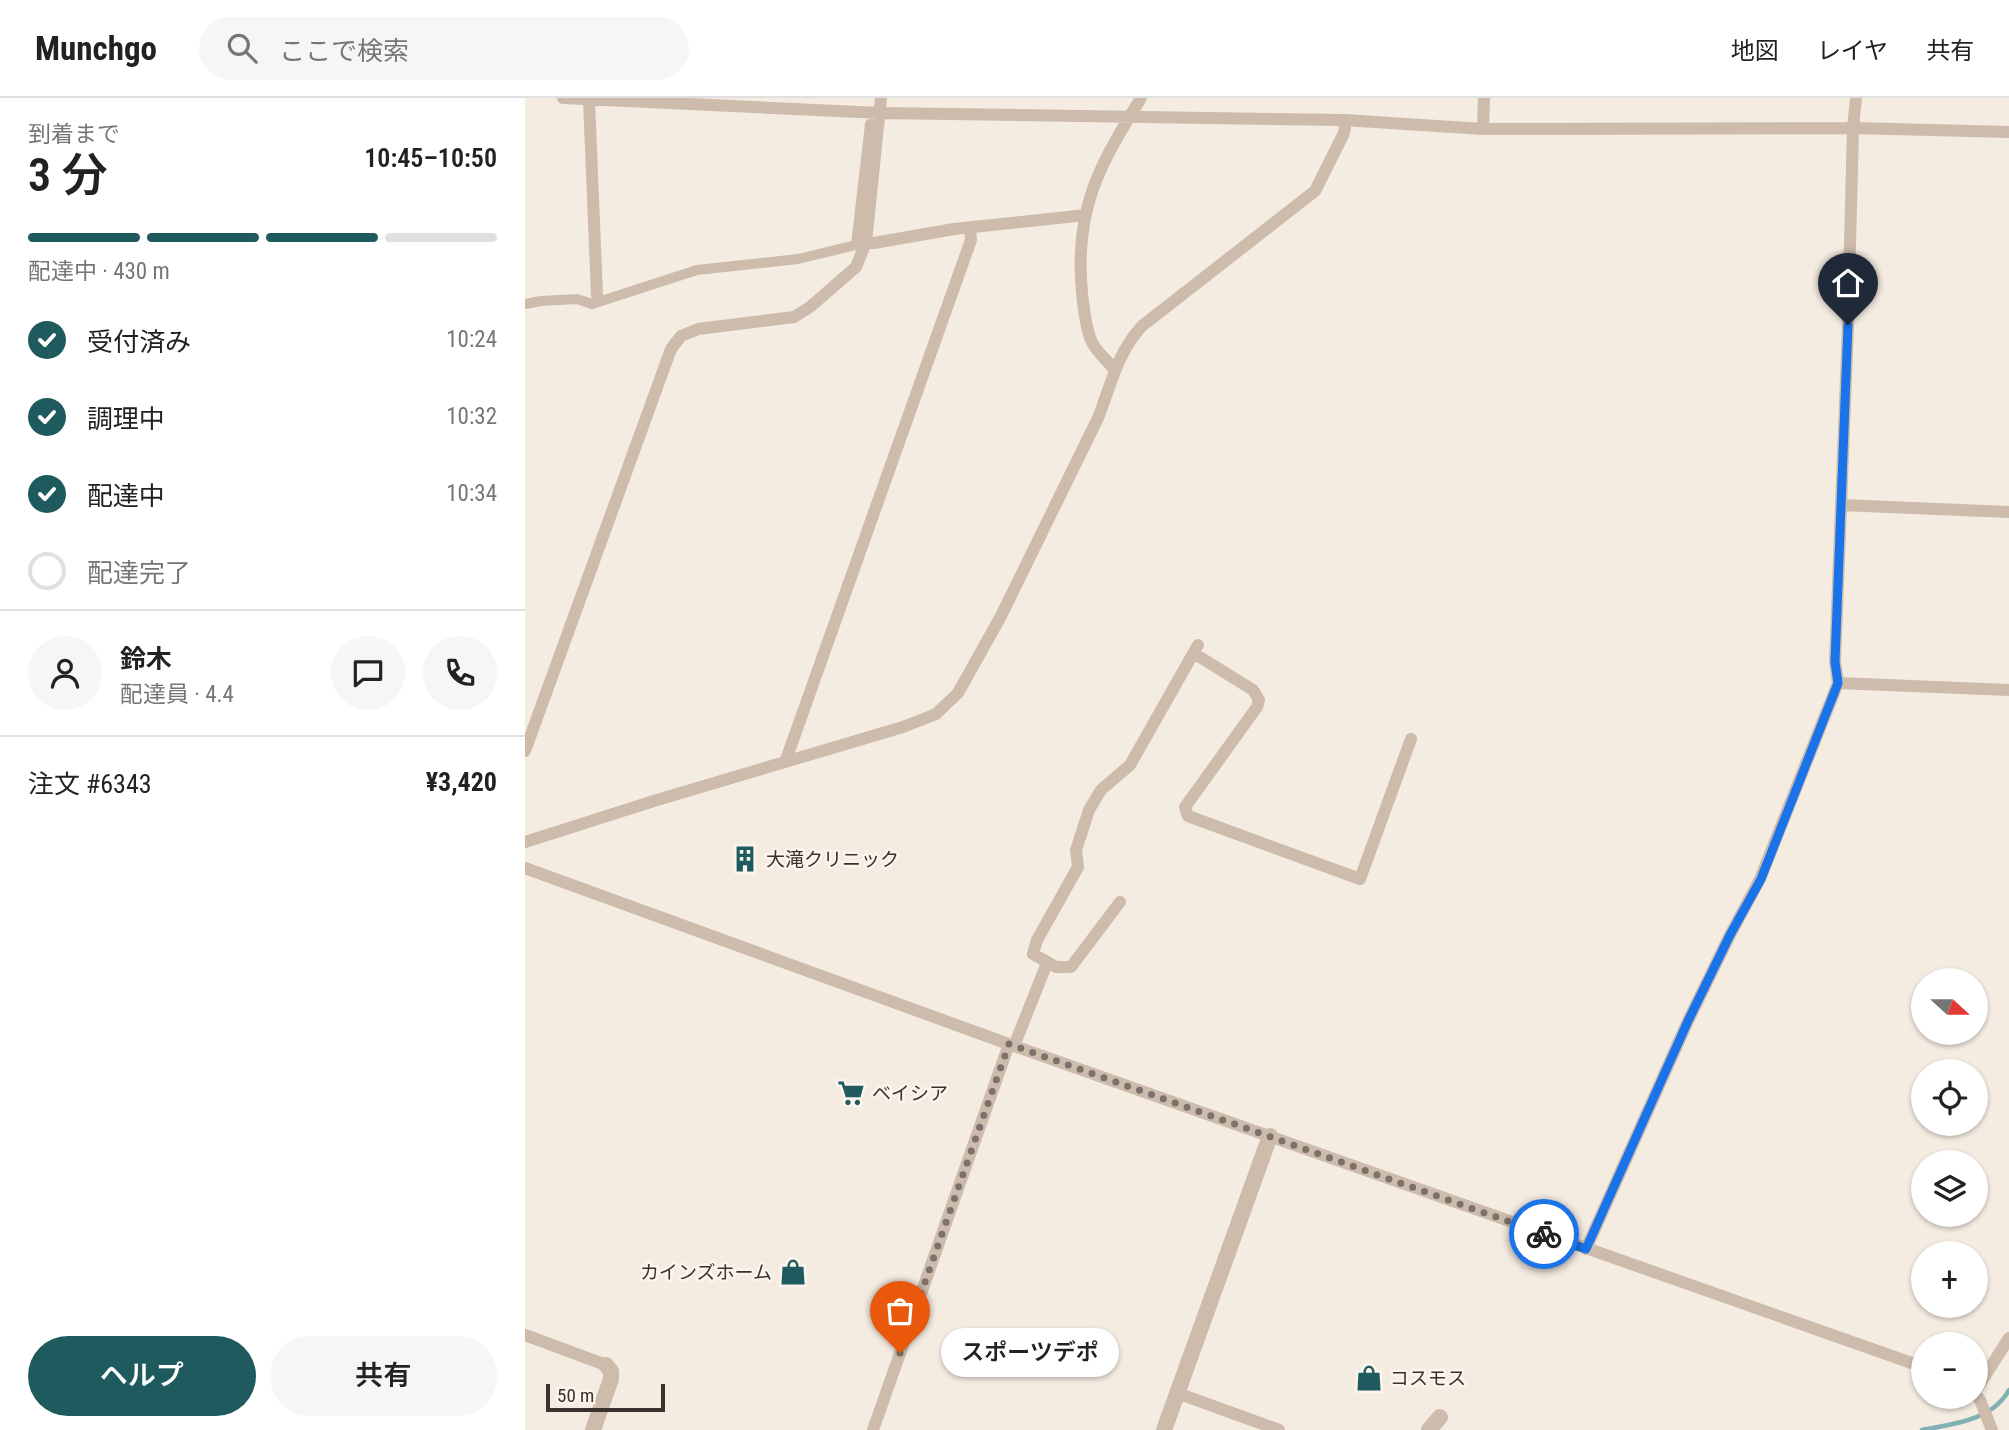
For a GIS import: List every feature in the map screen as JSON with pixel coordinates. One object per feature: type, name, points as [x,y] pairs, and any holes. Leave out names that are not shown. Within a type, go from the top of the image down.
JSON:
[{"type":"street","points":[[563,98],[880,113],[1344,120],[1483,129],[1853,128],[2009,132]]},
{"type":"street","points":[[525,751],[674,343],[681,336],[698,329],[787,319],[799,314],[856,267],[866,242],[881,98]]},
{"type":"street","points":[[1114,369],[1096,349],[1087,327],[1081,259],[1093,184],[1102,163],[1141,98]]},
{"type":"street","points":[[1483,129],[1484,98]]},
{"type":"street","points":[[1586,1249],[1688,1021],[1761,879],[1838,683],[1835,662],[1856,98]]},
{"type":"street","points":[[589,100],[597,296]]},
{"type":"street","points":[[525,842],[920,722],[939,712],[958,693],[1001,616],[1098,418],[1114,369],[1129,341],[1142,326],[1315,191],[1343,135],[1344,120]]},
{"type":"street","points":[[525,304],[577,299],[592,304],[697,270],[798,259],[856,245],[870,124]]},
{"type":"street","points":[[866,242],[1086,215]]},
{"type":"street","points":[[788,761],[787,757],[971,240],[970,228]]},
{"type":"street","points":[[1841,505],[2009,512]]},
{"type":"street","points":[[1120,902],[1071,967],[1063,969],[1047,964],[1033,954],[1034,945],[1078,867],[1076,850],[1089,810],[1101,790],[1130,765],[1197,649],[1253,690],[1259,700],[1257,707],[1185,807],[1188,816],[1360,878],[1411,739]]},
{"type":"street","points":[[1838,683],[2009,690]]},
{"type":"street","points":[[525,868],[1011,1045],[1911,1363]]},
{"type":"street","points":[[873,1430],[1011,1045],[1047,964]]},
{"type":"street","points":[[1164,1430],[1270,1136]]},
{"type":"street","points":[[525,1335],[607,1365],[611,1371],[611,1379],[593,1430]]},
{"type":"street","points":[[1988,1375],[2009,1338]]},
{"type":"street","points":[[1177,1393],[1279,1430]]},
{"type":"street","points":[[1983,1409],[1991,1428]]},
{"type":"street","points":[[1429,1430],[1440,1417]]},
{"type":"waterway","points":[[1922,1430],[1982,1415],[2002,1400],[2009,1390]]},
{"type":"way so far","points":[[900,1353],[1009,1044],[1544,1234]]},
{"type":"place","name":"大滝クリニック","points":[[745,859]]},
{"type":"place","name":"ベイシア","points":[[851,1093]]},
{"type":"place","name":"カインズホーム","points":[[793,1272]]},
{"type":"place","name":"スポーツデポ","points":[[900,1353]]},
{"type":"place","name":"コスモス","points":[[1369,1378]]},
{"type":"route","points":[[1544,1234],[1586,1249],[1688,1021],[1761,879],[1838,683],[1835,662],[1848,325]]}]
